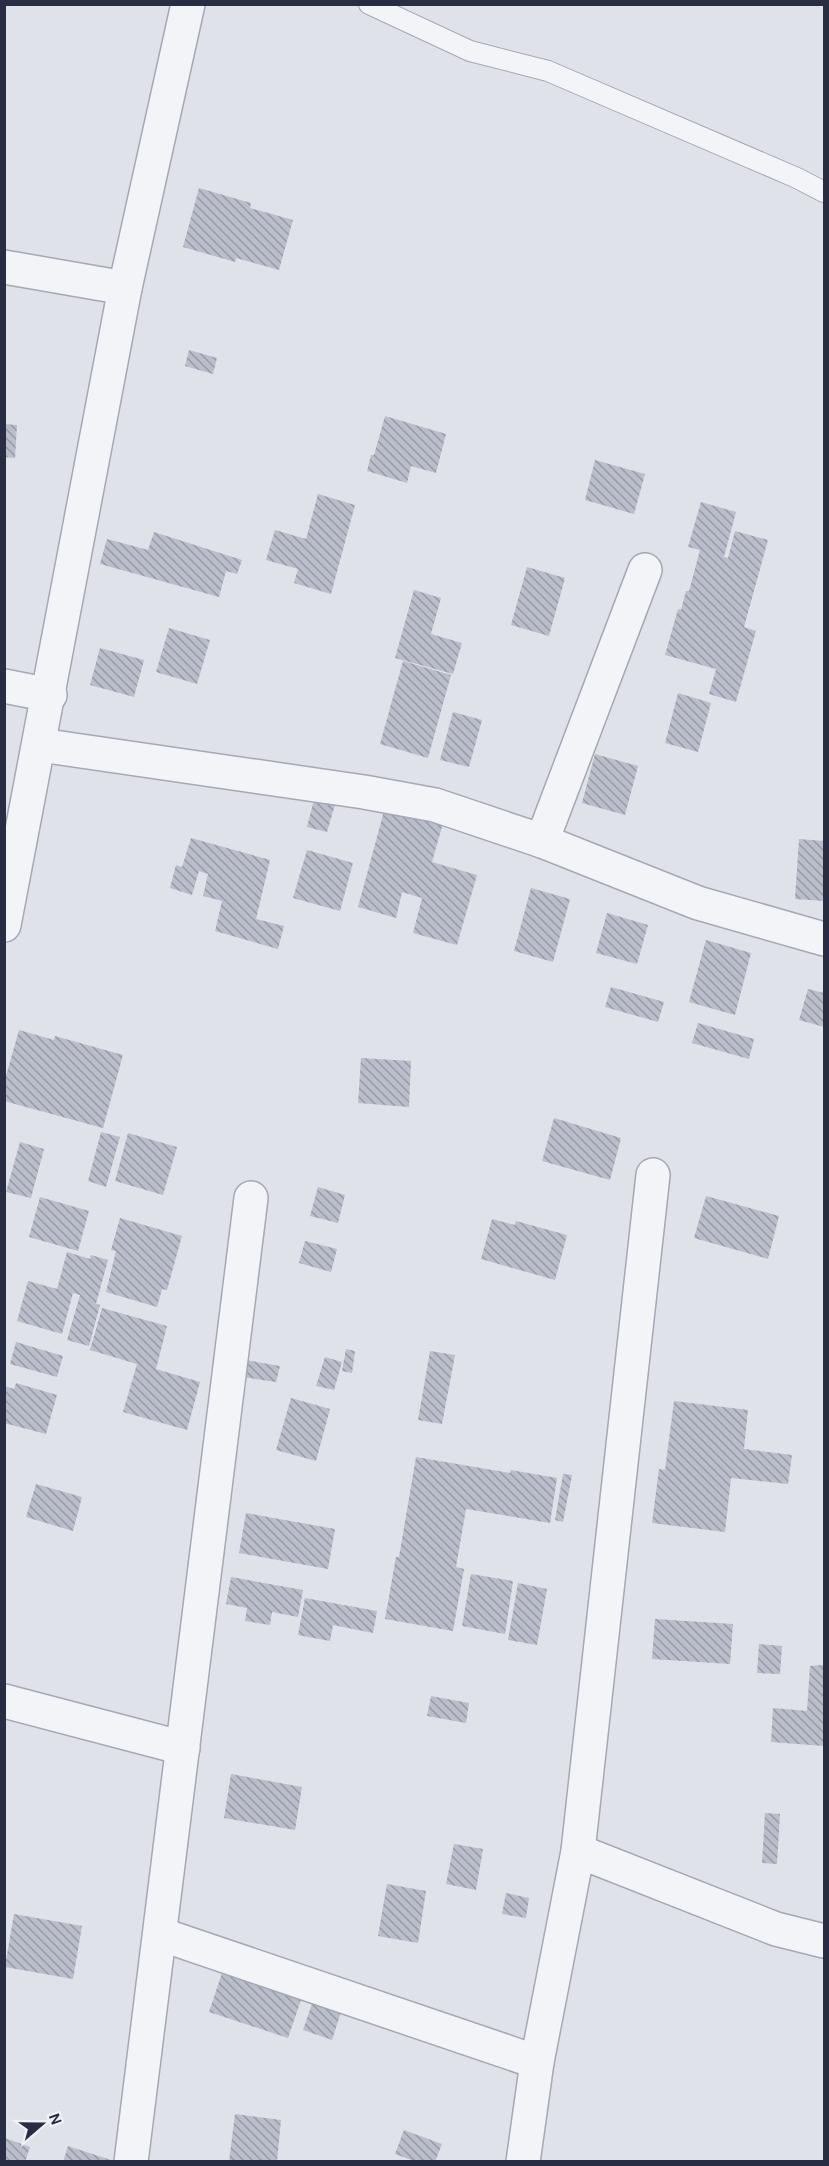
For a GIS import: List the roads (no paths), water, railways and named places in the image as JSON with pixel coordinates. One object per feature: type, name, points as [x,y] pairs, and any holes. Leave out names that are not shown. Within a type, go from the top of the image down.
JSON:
[{"type":"street","points":[[4,925],[50,695],[125,288],[188,4]]},
{"type":"street","points":[[4,267],[125,288]]},
{"type":"street","points":[[542,841],[645,570]]},
{"type":"street","points":[[4,686],[50,695]]},
{"type":"street","points":[[40,745],[364,792],[435,805],[542,841],[699,903],[825,939]]},
{"type":"street","points":[[523,2162],[537,2062],[578,1851],[653,1175]]},
{"type":"street","points":[[131,2162],[251,1198]]},
{"type":"street","points":[[4,1701],[183,1749]]},
{"type":"street","points":[[578,1851],[776,1929],[825,1941]]},
{"type":"street","points":[[160,1934],[537,2062]]},
{"type":"lane","points":[[369,4],[470,51],[548,71],[825,192]]}]
